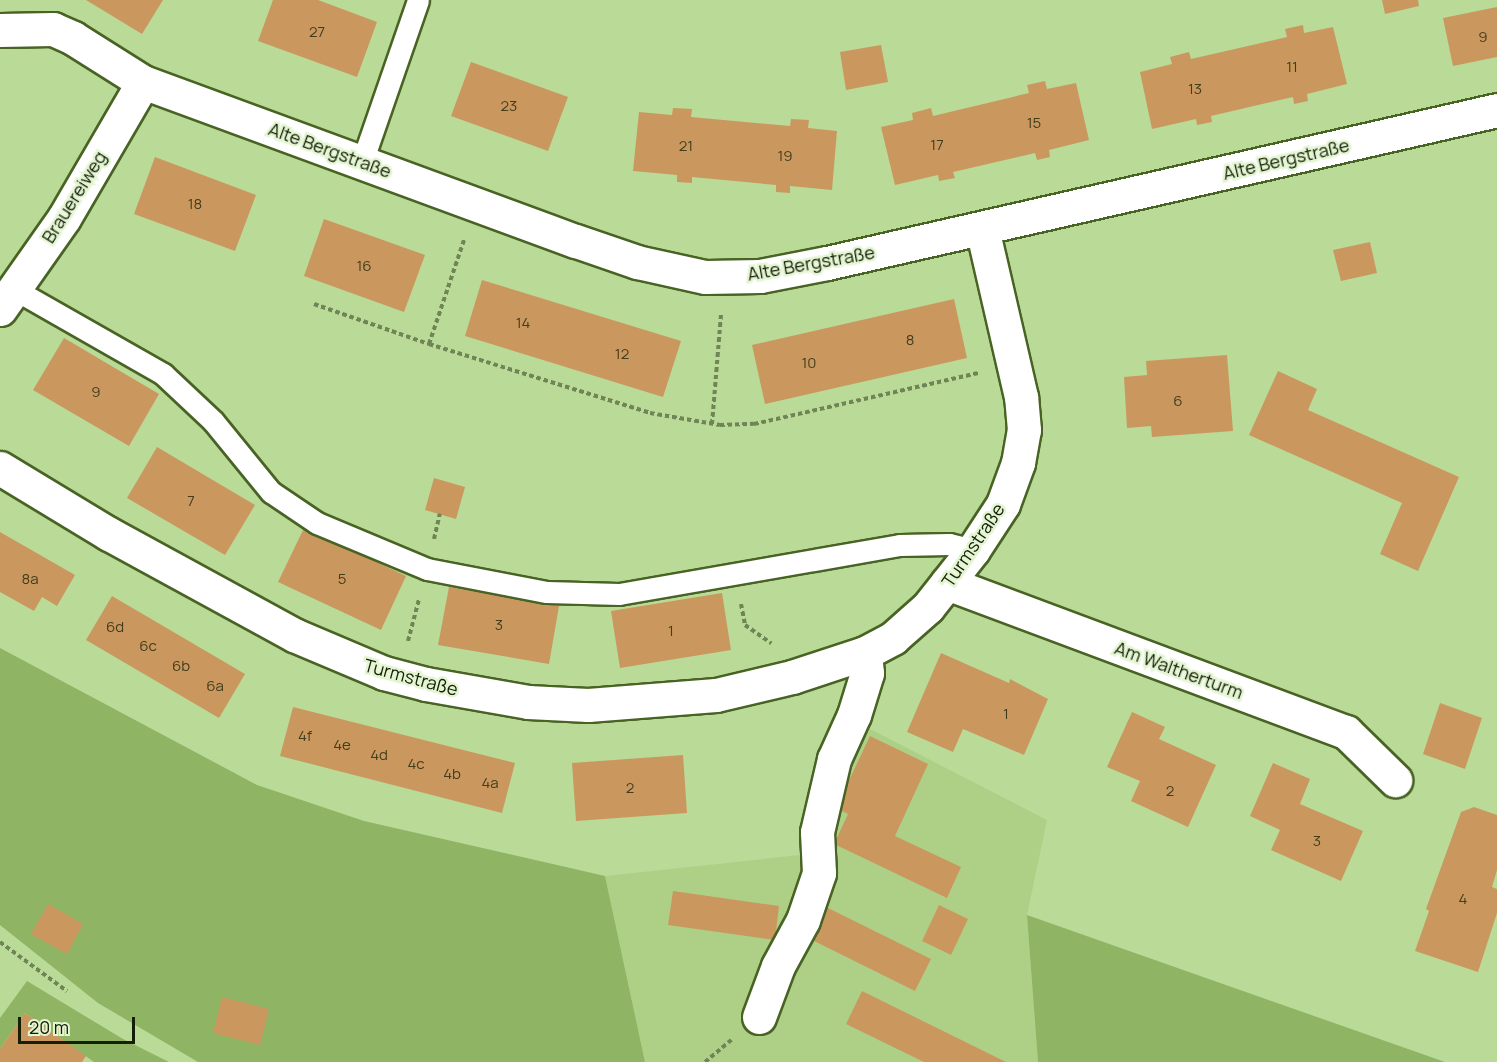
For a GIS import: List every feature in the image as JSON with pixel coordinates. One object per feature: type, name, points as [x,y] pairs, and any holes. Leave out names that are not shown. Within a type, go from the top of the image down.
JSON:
[{"type":"street","name":"Alte Bergstraße","points":[[0,30],[53,29],[74,38],[143,82],[637,262],[705,277],[760,276],[982,228],[1497,110]]},
{"type":"street","name":"Brauereiweg","points":[[7,299],[64,218],[143,82]]},
{"type":"street","name":"Turmstraße","points":[[0,468],[109,534],[294,635],[363,664],[426,684],[528,702],[588,705],[716,695],[779,680],[866,652],[893,638],[928,607],[973,550],[1003,504],[1018,463],[1024,430],[1021,397],[982,228]]},
{"type":"street","name":"Am Waltherturm","points":[[947,583],[1346,732],[1395,780]]},
{"type":"street","points":[[759,1017],[778,966],[803,920],[819,873],[818,832],[834,759],[854,715],[867,673],[866,652]]},
{"type":"lane","points":[[362,162],[418,0]]},
{"type":"lane","points":[[7,299],[163,374],[213,421],[271,492],[317,523],[428,569],[548,592],[619,594],[900,546],[949,544],[973,550]]},
{"type":"path","points":[[429,344],[476,203]]},
{"type":"path","points":[[712,424],[724,277]]},
{"type":"path","points":[[314,304],[429,344],[650,413],[712,424],[754,424],[1013,366]]},
{"type":"path","points":[[736,574],[746,625],[774,646],[779,680]]},
{"type":"path","points":[[0,942],[67,991]]},
{"type":"shaded area","points":[[0,648],[257,785],[364,821],[605,876],[645,1062],[198,1062],[98,1003],[0,925]]},
{"type":"shaded area","points":[[870,729],[1047,820],[1027,915],[1038,1062],[645,1062],[605,876],[800,855]]},
{"type":"shaded area","points":[[1027,915],[1445,1062],[1038,1062]]},
{"type":"shaded area","points":[[27,981],[123,1039],[169,1062],[94,1062],[25,1013],[0,1049],[0,1018]]},
{"type":"building","points":[[86,0],[163,0],[142,34]]},
{"type":"building","points":[[273,0],[318,0],[377,22],[357,77],[258,41]]},
{"type":"building","points":[[1382,0],[1418,0],[1419,6],[1385,14]]},
{"type":"building","points":[[1497,7],[1497,57],[1453,66],[1443,18]]},
{"type":"building","points":[[1303,25],[1304,33],[1333,27],[1347,84],[1307,94],[1308,101],[1294,104],[1293,97],[1211,116],[1212,122],[1197,125],[1196,119],[1152,129],[1140,72],[1172,64],[1170,57],[1189,52],[1191,59],[1287,37],[1285,29]]},
{"type":"building","points":[[881,45],[888,82],[846,90],[840,52]]},
{"type":"building","points":[[471,62],[568,97],[548,151],[451,116]]},
{"type":"building","points":[[1045,81],[1047,89],[1076,83],[1089,140],[1049,150],[1050,157],[1037,160],[1035,153],[953,172],[955,178],[939,181],[938,175],[895,185],[881,127],[913,120],[912,113],[931,108],[933,116],[1029,93],[1027,85]]},
{"type":"building","points":[[673,108],[692,109],[691,117],[790,126],[791,119],[809,120],[808,128],[837,131],[832,190],[790,186],[790,193],[776,192],[776,185],[692,177],[692,183],[677,182],[677,175],[633,171],[639,112],[672,115]]},
{"type":"building","points":[[155,157],[256,195],[235,251],[134,214]]},
{"type":"building","points":[[324,219],[425,255],[404,312],[304,276]]},
{"type":"building","points":[[1370,242],[1377,273],[1341,281],[1333,250]]},
{"type":"building","points":[[482,280],[681,341],[663,397],[465,336]]},
{"type":"building","points":[[954,299],[967,358],[765,404],[752,345]]},
{"type":"building","points":[[64,338],[159,394],[129,446],[33,390]]},
{"type":"building","points":[[1227,355],[1233,431],[1152,437],[1151,426],[1127,428],[1124,377],[1147,375],[1146,361]]},
{"type":"building","points":[[1278,371],[1317,389],[1308,410],[1459,477],[1418,571],[1380,554],[1402,503],[1249,435]]},
{"type":"building","points":[[157,447],[255,505],[225,555],[127,498]]},
{"type":"building","points":[[434,478],[465,487],[456,519],[425,510]]},
{"type":"building","points":[[304,528],[406,576],[381,630],[278,582]]},
{"type":"building","points":[[0,532],[75,575],[57,606],[42,597],[34,611],[0,592]]},
{"type":"building","points":[[449,587],[559,606],[549,664],[438,645]]},
{"type":"building","points":[[722,593],[731,650],[620,668],[611,611]]},
{"type":"building","points":[[112,596],[245,674],[219,718],[86,640]]},
{"type":"building","points":[[941,653],[1009,683],[1010,679],[1048,699],[1024,755],[963,729],[953,752],[907,732]]},
{"type":"building","points":[[1440,703],[1482,718],[1465,769],[1423,754]]},
{"type":"building","points":[[293,707],[515,763],[502,813],[280,756]]},
{"type":"building","points":[[1132,712],[1165,727],[1159,739],[1216,765],[1188,827],[1131,801],[1140,781],[1107,767]]},
{"type":"building","points":[[870,736],[928,764],[895,836],[961,867],[947,898],[834,844],[848,814],[836,808]]},
{"type":"building","points":[[683,755],[687,813],[576,821],[572,763]]},
{"type":"building","points":[[1273,763],[1310,779],[1300,804],[1363,831],[1341,881],[1271,850],[1280,830],[1250,816]]},
{"type":"building","points":[[1474,807],[1497,815],[1497,870],[1492,887],[1497,889],[1497,913],[1478,972],[1415,951],[1429,911],[1426,909],[1461,812]]},
{"type":"building","points":[[673,891],[779,906],[775,940],[668,925]]},
{"type":"building","points":[[48,904],[83,924],[67,954],[31,934]]},
{"type":"building","points":[[939,905],[968,919],[951,955],[922,941]]},
{"type":"building","points":[[824,906],[931,959],[915,991],[808,938]]},
{"type":"building","points":[[862,991],[1006,1062],[924,1062],[846,1024]]},
{"type":"building","points":[[222,997],[269,1009],[260,1045],[213,1033]]},
{"type":"building","points":[[25,1013],[86,1056],[82,1062],[0,1062],[0,1049]]}]
